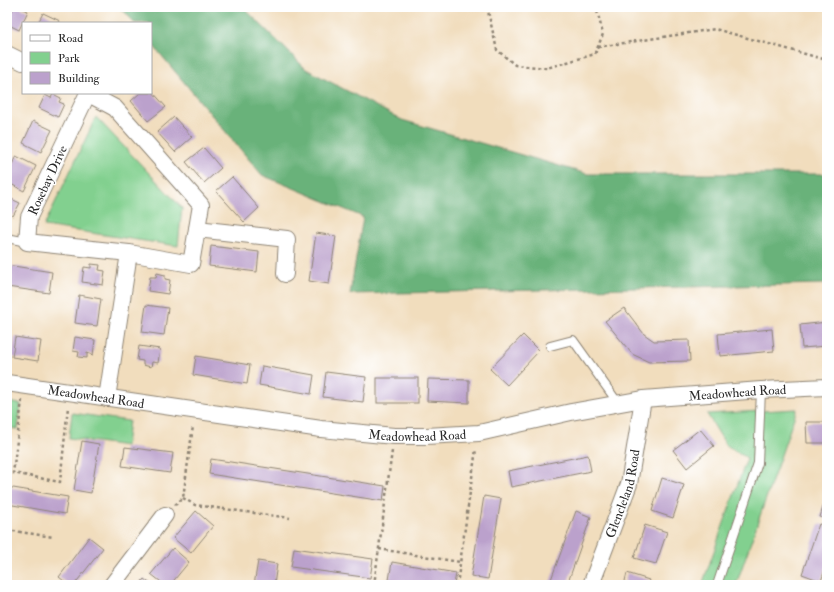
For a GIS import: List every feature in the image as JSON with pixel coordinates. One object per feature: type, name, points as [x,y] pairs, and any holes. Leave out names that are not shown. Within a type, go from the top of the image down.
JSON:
[{"type":"street","points":[[7,54],[22,62]]},
{"type":"street","name":"Rosebay Drive","points":[[88,94],[28,217],[27,242],[129,253],[192,264],[201,205],[115,108],[90,94]]},
{"type":"street","points":[[197,229],[287,239],[285,274]]},
{"type":"street","points":[[107,398],[129,253]]},
{"type":"street","name":"Meadowhead Road","points":[[7,384],[321,429],[394,436],[479,433],[571,412],[643,399],[761,390],[827,388]]},
{"type":"street","name":"Glencleland Road","points":[[591,585],[629,484],[643,399]]},
{"type":"street","points":[[112,585],[165,515]]},
{"type":"lane","points":[[7,238],[27,242]]},
{"type":"lane","points":[[550,346],[573,340],[618,404]]},
{"type":"lane","points":[[717,585],[758,463],[761,390]]},
{"type":"path","points":[[487,7],[497,50],[515,65],[547,68],[595,54],[603,34],[596,7]]},
{"type":"path","points":[[598,47],[715,29],[827,60]]},
{"type":"path","points":[[24,386],[13,473],[60,482],[70,393]]},
{"type":"path","points":[[165,515],[182,498],[195,410]]},
{"type":"path","points":[[457,585],[479,433]]},
{"type":"path","points":[[374,585],[394,436]]},
{"type":"path","points":[[182,498],[195,505],[290,518]]},
{"type":"path","points":[[7,530],[53,537]]},
{"type":"path","points":[[379,549],[460,562]]},
{"type":"path","points":[[286,585],[286,583],[296,585]]},
{"type":"green space","points":[[117,7],[243,7],[306,69],[402,120],[587,174],[827,174],[827,284],[350,294],[363,217],[262,175],[152,44],[152,22],[133,22],[126,13]]},
{"type":"green space","points":[[96,117],[182,208],[178,246],[44,226]]},
{"type":"green space","points":[[7,402],[21,404],[18,429],[7,428]]},
{"type":"green space","points":[[797,409],[736,585],[702,585],[747,458],[726,445],[707,414]]},
{"type":"green space","points":[[72,413],[129,421],[126,446],[69,438]]},
{"type":"building","points":[[14,7],[19,7],[28,11],[19,30],[7,24],[8,9],[12,11]]},
{"type":"building","points":[[43,13],[60,21],[60,22],[38,22]]},
{"type":"building","points":[[152,91],[166,107],[148,121],[131,101],[139,94],[152,94]]},
{"type":"building","points":[[53,94],[61,98],[59,102],[64,104],[58,117],[39,108],[45,95],[51,98]]},
{"type":"building","points":[[174,117],[192,137],[175,152],[157,132]]},
{"type":"building","points":[[33,121],[52,130],[41,152],[23,143]]},
{"type":"building","points":[[204,148],[221,168],[204,183],[186,162]]},
{"type":"building","points":[[16,156],[36,166],[24,191],[7,182],[7,175]]},
{"type":"building","points":[[232,177],[259,208],[244,222],[216,191]]},
{"type":"building","points":[[7,197],[20,203],[13,216],[8,214],[7,216]]},
{"type":"building","points":[[316,233],[336,236],[329,284],[309,281]]},
{"type":"building","points":[[211,246],[259,252],[257,272],[209,266]]},
{"type":"building","points":[[91,264],[100,265],[99,270],[105,271],[103,285],[82,282],[84,267],[91,268]]},
{"type":"building","points":[[7,265],[52,272],[49,293],[7,287]]},
{"type":"building","points":[[157,273],[165,275],[165,279],[170,280],[168,294],[148,291],[150,277],[156,277]]},
{"type":"building","points":[[79,295],[101,299],[97,326],[75,323]]},
{"type":"building","points":[[146,305],[168,308],[164,335],[142,332]]},
{"type":"building","points":[[624,308],[644,334],[654,341],[689,340],[690,361],[649,362],[632,354],[605,321]]},
{"type":"building","points":[[827,322],[827,346],[802,348],[800,325]]},
{"type":"building","points":[[772,329],[774,351],[720,356],[718,334]]},
{"type":"building","points":[[523,335],[539,351],[507,385],[490,369]]},
{"type":"building","points":[[15,337],[41,341],[38,361],[12,357]]},
{"type":"building","points":[[75,337],[95,340],[93,355],[87,353],[87,358],[78,357],[79,352],[73,351]]},
{"type":"building","points":[[139,346],[160,349],[158,363],[152,362],[151,367],[143,365],[143,361],[137,360]]},
{"type":"building","points":[[196,356],[250,365],[247,384],[193,375]]},
{"type":"building","points":[[262,366],[314,375],[311,394],[259,385]]},
{"type":"building","points":[[326,372],[366,377],[363,402],[323,397]]},
{"type":"building","points":[[377,378],[418,378],[418,403],[377,403]]},
{"type":"building","points":[[428,379],[469,380],[469,403],[427,401]]},
{"type":"building","points":[[806,422],[827,422],[827,443],[807,443]]},
{"type":"building","points":[[700,429],[714,446],[687,468],[673,450]]},
{"type":"building","points":[[82,441],[99,444],[91,493],[74,490]]},
{"type":"building","points":[[125,447],[173,453],[170,473],[122,466]]},
{"type":"building","points":[[588,455],[591,471],[511,487],[508,471]]},
{"type":"building","points":[[211,459],[385,486],[383,501],[209,474]]},
{"type":"building","points":[[662,478],[684,485],[673,518],[652,511]]},
{"type":"building","points":[[7,487],[68,497],[65,514],[7,504]]},
{"type":"building","points":[[827,494],[827,519],[820,517]]},
{"type":"building","points":[[484,496],[501,499],[488,579],[471,576]]},
{"type":"building","points":[[196,511],[213,526],[191,553],[173,538]]},
{"type":"building","points":[[576,511],[591,517],[567,585],[549,585]]},
{"type":"building","points":[[819,524],[827,526],[827,564],[821,581],[802,574]]},
{"type":"building","points":[[645,525],[667,532],[656,564],[634,558]]},
{"type":"building","points":[[89,537],[103,548],[74,585],[69,585],[59,577]]},
{"type":"building","points":[[173,548],[189,562],[170,585],[165,585],[151,574]]},
{"type":"building","points":[[294,548],[373,559],[370,578],[291,567]]},
{"type":"building","points":[[258,561],[277,564],[274,585],[254,585]]},
{"type":"building","points":[[392,562],[456,573],[454,585],[417,585],[389,580]]},
{"type":"building","points":[[627,573],[649,580],[647,585],[624,585]]},
{"type":"building","points":[[144,579],[152,585],[139,585]]}]
